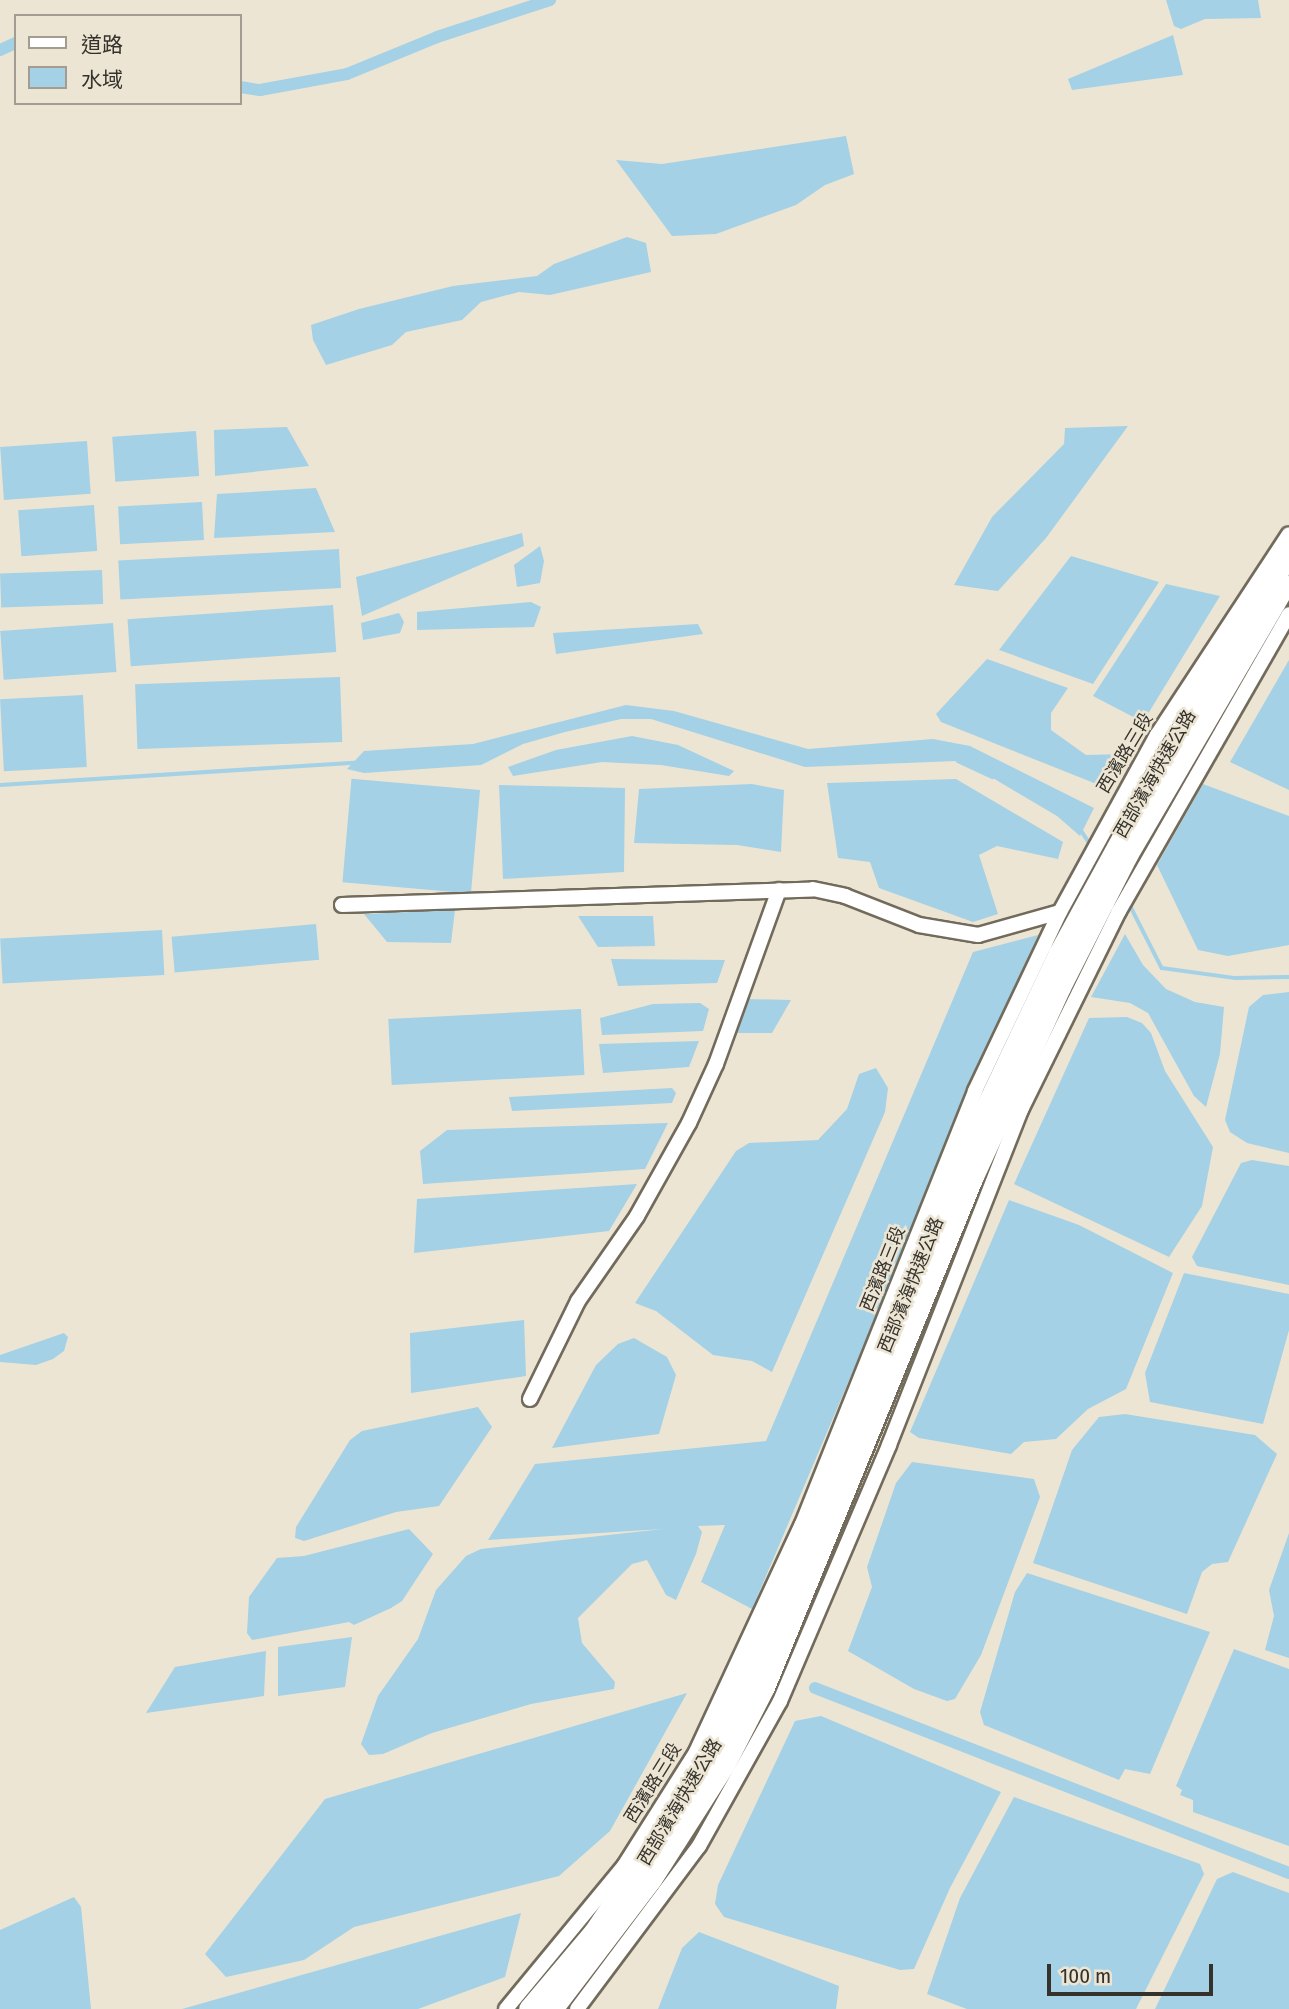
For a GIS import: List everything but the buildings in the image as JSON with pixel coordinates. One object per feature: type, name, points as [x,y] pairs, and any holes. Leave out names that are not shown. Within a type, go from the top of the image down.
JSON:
[{"type":"highway","name":"西部濱海快速公路","points":[[1123,847],[1210,677],[1289,554]]},
{"type":"highway","name":"西部濱海快速公路","points":[[529,2009],[630,1881],[710,1760],[812,1529],[972,1137],[1098,875],[1123,847],[1289,579]]},
{"type":"highway","name":"西部濱海快速公路","points":[[552,2009],[651,1880],[724,1765],[764,1687],[1098,875]]},
{"type":"street","name":"西濱路三段","points":[[506,2009],[624,1866],[696,1752],[802,1524],[975,1091],[1060,912],[1098,875],[1108,819],[1157,735],[1289,534]]},
{"type":"street","points":[[578,2009],[664,1899],[699,1846],[780,1701],[888,1445],[1021,1110],[1119,911],[1289,614]]},
{"type":"street","points":[[342,905],[813,889],[845,896],[919,925],[960,935],[978,935],[1060,912]]},
{"type":"street","points":[[530,1399],[578,1301],[637,1216],[689,1123],[716,1064],[779,890]]},
{"type":"water","points":[[1166,0],[1258,0],[1261,18],[1205,19],[1181,29],[1174,26]]},
{"type":"water","points":[[1173,35],[1183,75],[1072,90],[1068,79]]},
{"type":"water","points":[[846,136],[854,174],[825,185],[796,205],[716,234],[672,236],[616,160],[662,164]]},
{"type":"water","points":[[627,237],[646,243],[651,272],[550,295],[519,292],[481,302],[462,320],[406,332],[392,345],[326,365],[313,340],[311,325],[359,309],[453,286],[537,276],[554,264]]},
{"type":"water","points":[[1128,426],[1046,538],[998,591],[954,585],[992,517],[1064,444],[1065,428]]},
{"type":"water","points":[[287,427],[309,466],[215,476],[214,430]]},
{"type":"water","points":[[196,431],[199,476],[115,482],[112,437]]},
{"type":"water","points":[[87,441],[91,494],[4,500],[0,447]]},
{"type":"water","points":[[316,488],[335,532],[214,538],[217,494]]},
{"type":"water","points":[[202,502],[204,540],[120,544],[118,506]]},
{"type":"water","points":[[94,505],[97,551],[21,556],[18,510]]},
{"type":"water","points":[[522,533],[524,546],[362,616],[356,577]]},
{"type":"water","points":[[540,546],[544,561],[540,583],[517,587],[514,565]]},
{"type":"water","points":[[339,549],[341,588],[120,600],[118,561]]},
{"type":"water","points":[[1071,556],[1159,582],[1093,684],[999,650]]},
{"type":"water","points":[[102,570],[103,604],[1,608],[0,574]]},
{"type":"water","points":[[1166,584],[1220,596],[1143,722],[1093,696]]},
{"type":"water","points":[[531,602],[541,607],[534,627],[417,630],[417,612]]},
{"type":"water","points":[[333,605],[336,652],[131,666],[128,619]]},
{"type":"water","points":[[399,613],[404,622],[400,633],[363,640],[361,623]]},
{"type":"water","points":[[113,623],[116,672],[4,680],[0,631]]},
{"type":"water","points":[[698,624],[703,634],[556,654],[553,633]]},
{"type":"water","points":[[987,659],[1068,688],[1051,713],[1051,730],[1086,755],[1126,754],[1109,783],[1099,785],[941,722],[936,714]]},
{"type":"water","points":[[1289,660],[1289,790],[1230,762]]},
{"type":"water","points":[[340,677],[342,742],[137,749],[135,684]]},
{"type":"water","points":[[83,695],[87,767],[4,771],[0,699]]},
{"type":"water","points":[[626,705],[674,711],[808,749],[933,739],[970,746],[1094,808],[1080,836],[1057,816],[976,768],[956,761],[805,767],[651,719],[621,719],[565,732],[523,744],[481,765],[364,773],[347,769],[364,751],[473,744]]},
{"type":"water","points":[[632,736],[678,745],[734,771],[729,776],[661,765],[602,762],[513,776],[508,767],[556,750]]},
{"type":"water","points":[[351,779],[480,790],[471,894],[342,882]]},
{"type":"water","points":[[956,779],[1063,842],[1058,859],[997,846],[979,855],[998,914],[973,922],[879,888],[870,862],[838,858],[827,783]]},
{"type":"water","points":[[752,784],[784,790],[781,852],[737,845],[634,843],[639,789]]},
{"type":"water","points":[[1203,784],[1289,816],[1289,945],[1228,956],[1198,950],[1157,865]]},
{"type":"water","points":[[499,785],[625,788],[624,872],[503,879]]},
{"type":"water","points":[[455,910],[451,943],[387,942],[364,914]]},
{"type":"water","points":[[578,916],[653,916],[655,946],[598,947]]},
{"type":"water","points":[[316,924],[319,960],[175,973],[172,937]]},
{"type":"water","points":[[162,930],[164,975],[3,983],[0,938]]},
{"type":"water","points":[[1125,934],[1143,965],[1166,989],[1195,1002],[1224,1007],[1220,1054],[1206,1107],[1194,1096],[1148,1013],[1130,1003],[1091,997]]},
{"type":"water","points":[[1038,935],[752,1609],[701,1582],[725,1525],[698,1526],[702,1532],[696,1554],[676,1600],[666,1595],[647,1560],[632,1564],[578,1618],[582,1643],[615,1682],[614,1689],[531,1704],[432,1733],[383,1754],[369,1755],[361,1744],[378,1696],[418,1639],[436,1590],[466,1556],[481,1549],[663,1529],[488,1540],[535,1464],[766,1441],[973,952]]},
{"type":"water","points":[[611,959],[725,960],[717,983],[618,986]]},
{"type":"water","points":[[1289,992],[1289,1153],[1247,1143],[1230,1132],[1225,1120],[1249,1007],[1263,995]]},
{"type":"water","points":[[745,999],[791,1000],[772,1033],[733,1033]]},
{"type":"water","points":[[700,1003],[709,1009],[703,1031],[602,1035],[600,1018],[653,1004]]},
{"type":"water","points":[[581,1009],[584,1075],[392,1085],[388,1019]]},
{"type":"water","points":[[1127,1017],[1142,1023],[1151,1033],[1165,1071],[1213,1147],[1202,1206],[1169,1257],[1014,1184],[1089,1018]]},
{"type":"water","points":[[699,1041],[689,1067],[603,1073],[599,1044]]},
{"type":"water","points":[[876,1068],[888,1088],[885,1112],[772,1372],[752,1361],[713,1355],[656,1311],[635,1303],[736,1151],[749,1143],[818,1140],[847,1109],[859,1074]]},
{"type":"water","points":[[672,1088],[676,1093],[672,1103],[512,1111],[509,1097]]},
{"type":"water","points":[[668,1123],[645,1169],[423,1184],[420,1151],[447,1130]]},
{"type":"water","points":[[1252,1160],[1289,1166],[1289,1285],[1197,1266],[1192,1257],[1241,1163]]},
{"type":"water","points":[[637,1184],[609,1231],[414,1253],[417,1199]]},
{"type":"water","points":[[1009,1200],[1079,1225],[1173,1273],[1126,1389],[1088,1409],[1056,1439],[1024,1442],[1011,1454],[919,1438],[910,1432]]},
{"type":"water","points":[[1184,1273],[1289,1294],[1289,1330],[1263,1424],[1150,1402],[1145,1373]]},
{"type":"water","points":[[524,1320],[526,1376],[411,1393],[410,1333]]},
{"type":"water","points":[[64,1333],[68,1337],[64,1351],[53,1359],[36,1365],[0,1362],[0,1355]]},
{"type":"water","points":[[634,1338],[667,1357],[676,1375],[659,1434],[552,1448],[596,1365],[618,1344]]},
{"type":"water","points":[[478,1407],[492,1427],[439,1506],[396,1512],[304,1541],[295,1538],[296,1527],[350,1440],[362,1431]]},
{"type":"water","points":[[1125,1414],[1255,1435],[1277,1454],[1228,1562],[1212,1564],[1202,1572],[1187,1614],[1033,1563],[1072,1450],[1099,1417]]},
{"type":"water","points":[[912,1462],[1034,1479],[1040,1497],[981,1655],[955,1699],[947,1701],[914,1689],[848,1651],[872,1587],[867,1567],[896,1483]]},
{"type":"water","points":[[409,1529],[433,1554],[402,1601],[354,1625],[349,1622],[252,1640],[247,1633],[249,1597],[277,1558],[304,1556]]},
{"type":"water","points":[[1289,1533],[1289,1658],[1265,1650],[1274,1616],[1269,1590]]},
{"type":"water","points":[[1027,1573],[1210,1632],[1150,1774],[1125,1769],[1119,1780],[984,1725],[980,1712],[1015,1592]]},
{"type":"water","points":[[352,1637],[345,1687],[278,1696],[278,1647]]},
{"type":"water","points":[[1234,1649],[1289,1669],[1289,1846],[1193,1812],[1193,1800],[1180,1795],[1182,1790],[1176,1786]]},
{"type":"water","points":[[266,1651],[264,1696],[146,1713],[175,1667]]},
{"type":"water","points":[[687,1693],[610,1831],[559,1876],[354,1927],[304,1960],[226,1977],[205,1954],[325,1799]]},
{"type":"water","points":[[821,1716],[1001,1792],[950,1888],[914,1969],[900,1970],[724,1917],[715,1904],[718,1885],[795,1721]]},
{"type":"water","points":[[1014,1797],[1200,1864],[1204,1874],[1136,2009],[967,2009],[927,1994],[960,1898]]},
{"type":"water","points":[[1233,1872],[1289,1893],[1289,2009],[1155,2009],[1217,1879]]},
{"type":"water","points":[[74,1897],[81,1907],[91,2009],[0,2009],[0,1930]]},
{"type":"water","points":[[521,1913],[505,1977],[418,2009],[182,2009]]},
{"type":"water","points":[[699,1932],[839,1986],[836,2009],[658,2009],[682,1948]]},
{"type":"waterway","points":[[242,87],[260,90],[347,74],[437,37],[550,0]]},
{"type":"waterway","points":[[0,50],[14,44]]},
{"type":"waterway","points":[[958,761],[992,777]]},
{"type":"waterway","points":[[0,785],[354,763]]},
{"type":"waterway","points":[[1081,830],[1092,847]]},
{"type":"waterway","points":[[1129,903],[1162,968],[1235,978],[1289,977]]},
{"type":"waterway","points":[[815,1688],[1289,1873]]}]
